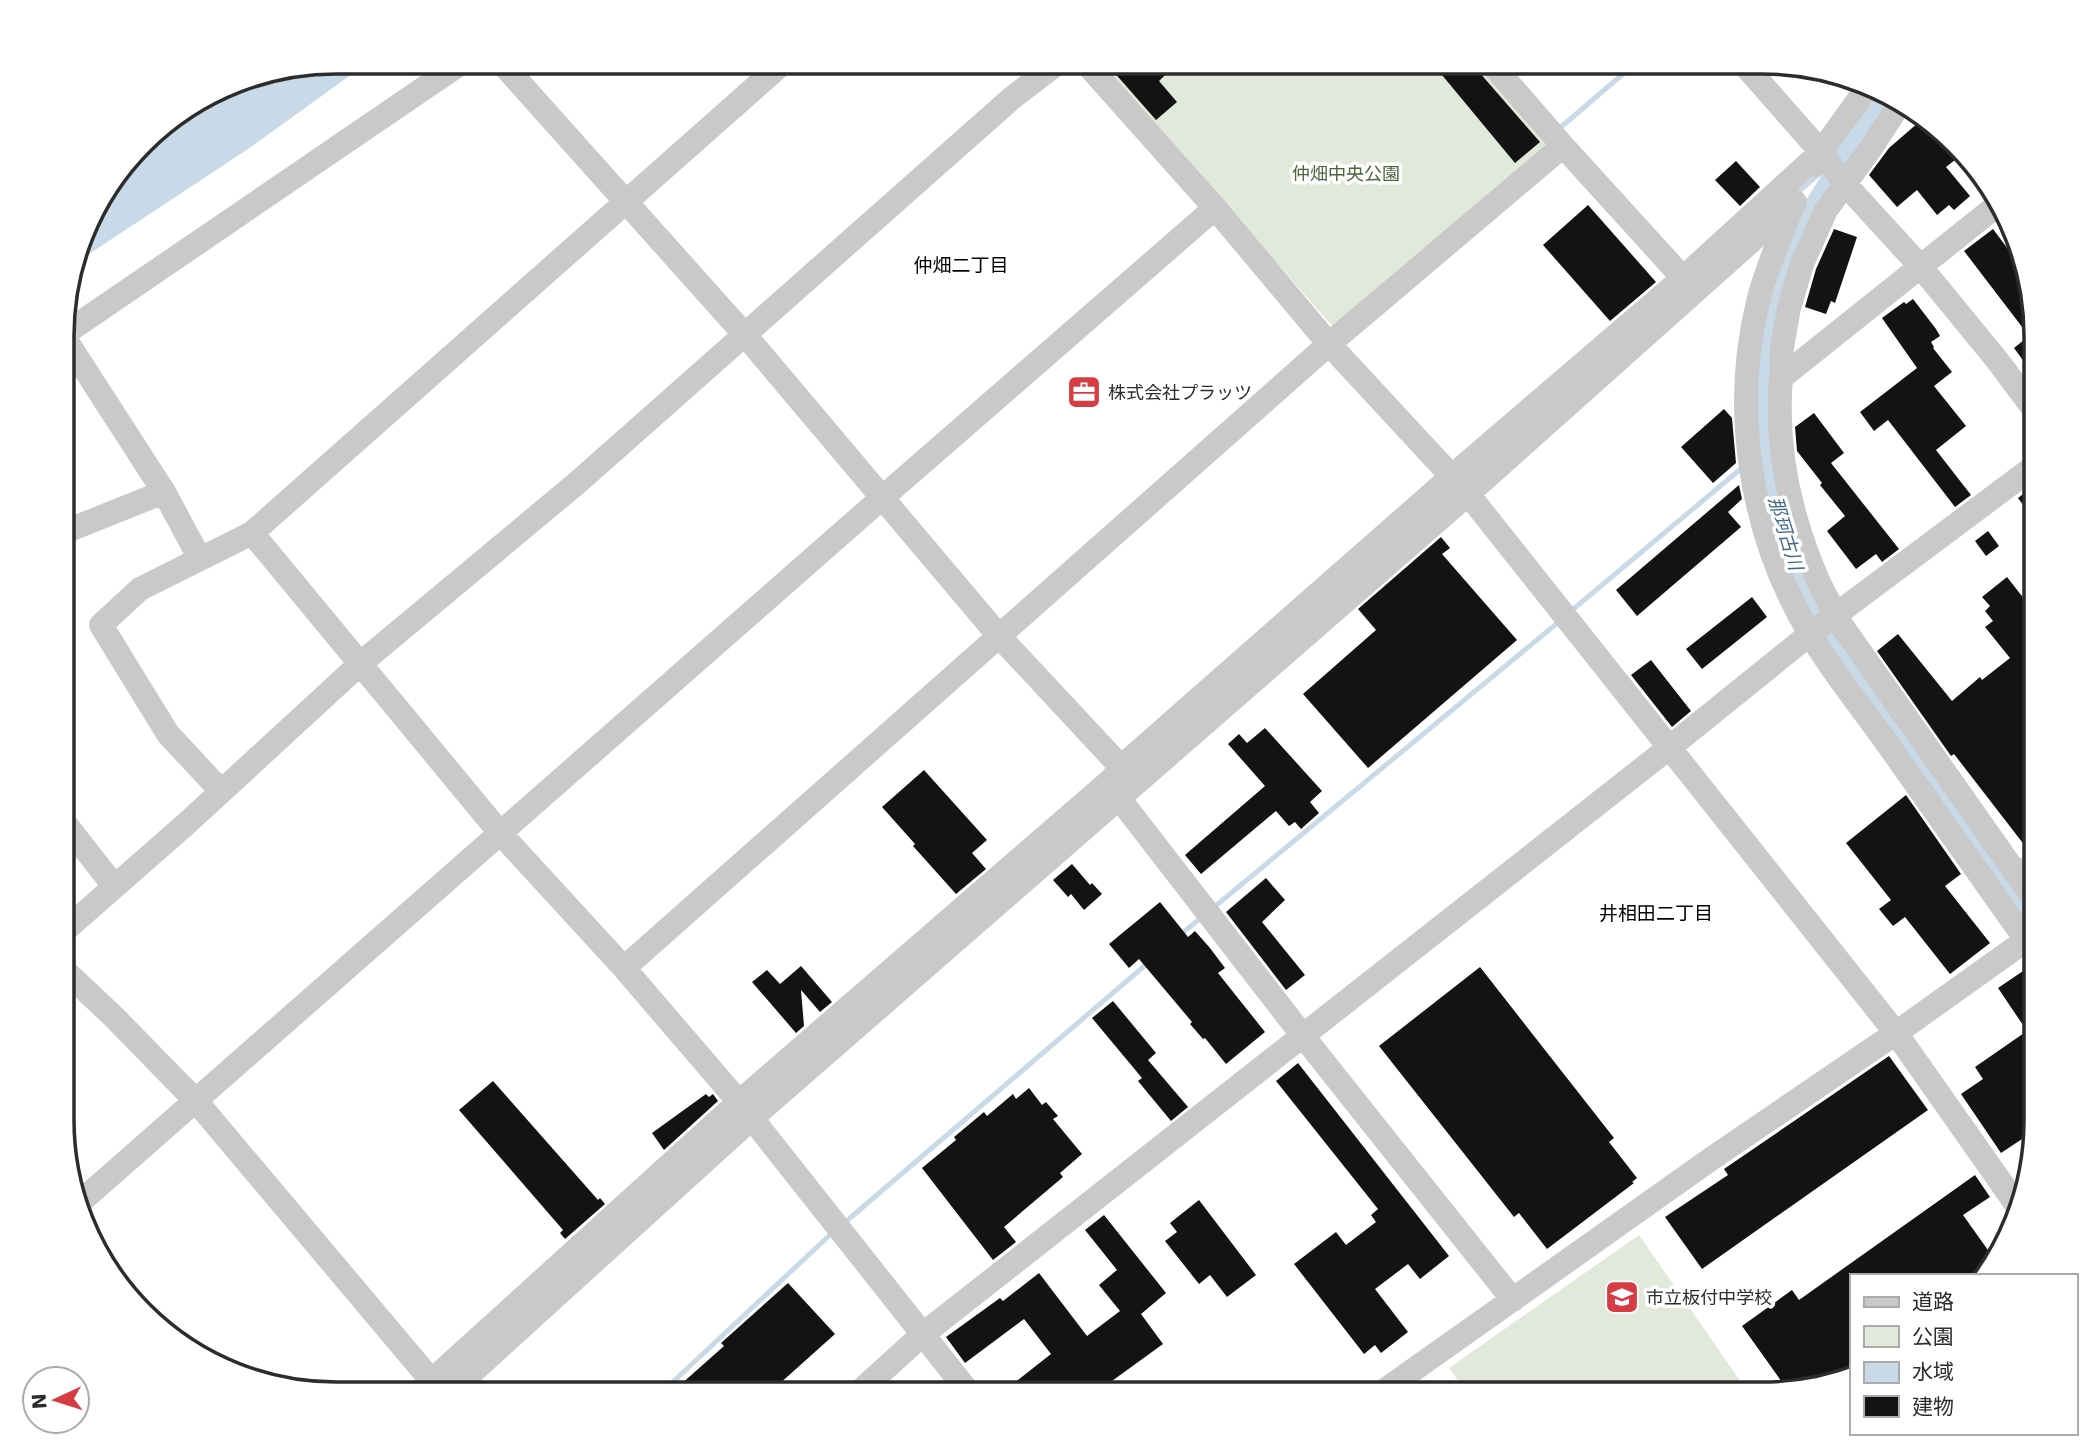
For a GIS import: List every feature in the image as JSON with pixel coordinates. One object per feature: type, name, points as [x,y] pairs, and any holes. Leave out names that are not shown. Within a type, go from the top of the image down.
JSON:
[{"type":"street","points":[[74,328],[445,74]]},
{"type":"street","points":[[512,74],[745,335],[1118,781],[1125,806],[1513,1300]]},
{"type":"street","points":[[221,791],[168,734],[101,625],[140,589],[252,533],[770,74]]},
{"type":"street","points":[[74,921],[360,663],[577,482],[1002,107],[1044,74]]},
{"type":"street","points":[[1096,74],[1215,208],[1329,344],[1459,485],[1896,1033],[2013,1199]]},
{"type":"street","points":[[1500,74],[1690,283]]},
{"type":"street","points":[[1753,74],[1920,266],[2024,396]]},
{"type":"street","points":[[1863,93],[1821,152],[1795,202],[1773,254],[1758,300],[1749,349],[1747,418],[1754,481],[1761,517],[1779,573],[1810,634],[2024,930]]},
{"type":"street","points":[[1896,110],[1826,210],[1802,264],[1788,308],[1779,393],[1782,444],[1792,508],[1818,580],[1842,626],[2024,885]]},
{"type":"street","points":[[624,968],[1329,344],[1563,146]]},
{"type":"street","points":[[1690,283],[1821,152]]},
{"type":"street","points":[[445,1382],[746,1110],[1118,781],[1690,283],[1795,202]]},
{"type":"street","points":[[85,1198],[1215,208]]},
{"type":"street","points":[[1781,378],[1992,209]]},
{"type":"street","points":[[74,351],[164,492],[200,559]]},
{"type":"street","points":[[870,1382],[922,1335],[1810,634],[2024,474]]},
{"type":"street","points":[[74,528],[164,492]]},
{"type":"street","points":[[252,533],[501,834],[624,968],[746,1110],[960,1382]]},
{"type":"street","points":[[74,835],[114,886]]},
{"type":"street","points":[[1396,1382],[1711,1159],[2024,948]]},
{"type":"street","points":[[74,979],[196,1101],[428,1382]]},
{"type":"green space","name":"仲畑中央公園","points":[[1109,74],[1487,74],[1549,144],[1335,329]]},
{"type":"green space","name":"市立板付中学校","points":[[1639,1235],[1741,1382],[1459,1382],[1449,1368]]},
{"type":"water","points":[[318,74],[352,74],[248,149],[85,256],[100,220],[128,176],[150,150],[190,118],[235,93],[268,82]]},
{"type":"water","name":"那珂古川","points":[[1870,96],[1887,105],[1823,205],[1777,349],[1805,561],[2024,893],[2024,932],[1807,619],[1759,479],[1755,349],[1801,203],[1808,197]]},
{"type":"building","points":[[1116,74],[1166,74],[1159,81],[1177,102],[1156,120]]},
{"type":"building","points":[[1441,74],[1481,74],[1540,142],[1515,163]]},
{"type":"building","points":[[1917,124],[1956,159],[1946,167],[1970,196],[1954,210],[1949,205],[1937,215],[1917,190],[1897,207],[1869,175],[1889,148]]},
{"type":"building","points":[[1736,161],[1760,187],[1740,206],[1715,180]]},
{"type":"building","points":[[1588,205],[1656,282],[1610,321],[1543,245]]},
{"type":"building","points":[[1834,229],[1857,237],[1835,303],[1831,301],[1826,314],[1805,307],[1816,269]]},
{"type":"building","points":[[1993,229],[2012,254],[2022,301],[2024,329],[1964,251]]},
{"type":"building","points":[[1913,299],[1940,336],[1931,342],[1933,348],[1952,372],[1934,386],[1966,426],[1936,450],[1971,495],[1955,507],[1888,420],[1874,431],[1860,412],[1917,368],[1882,318],[1904,302],[1906,304]]},
{"type":"building","points":[[2024,340],[2024,362],[2014,348]]},
{"type":"building","points":[[1724,409],[1732,418],[1736,463],[1713,483],[1681,447]]},
{"type":"building","points":[[1814,413],[1844,453],[1831,463],[1899,549],[1882,562],[1876,554],[1856,569],[1827,531],[1845,516],[1797,451],[1795,427]]},
{"type":"building","points":[[1739,485],[1742,499],[1728,512],[1741,527],[1637,616],[1616,590]]},
{"type":"building","points":[[2024,493],[2024,506],[2018,498]]},
{"type":"building","points":[[1988,531],[1999,546],[1986,556],[1975,541]]},
{"type":"building","points":[[1441,537],[1450,548],[1442,554],[1517,640],[1368,768],[1303,694],[1376,630],[1358,609]]},
{"type":"building","points":[[2007,577],[2024,599],[2024,844],[1954,754],[1951,756],[1877,651],[1898,634],[1952,701],[1980,677],[1982,680],[2010,658],[1985,627],[1993,621],[1985,611],[1990,606],[1982,597]]},
{"type":"building","points":[[1752,597],[1767,617],[1702,669],[1686,649]]},
{"type":"building","points":[[1651,660],[1691,711],[1672,727],[1631,675]]},
{"type":"building","points":[[1265,728],[1322,791],[1310,802],[1319,813],[1301,829],[1295,822],[1289,826],[1276,811],[1201,874],[1185,855],[1265,786],[1228,744],[1239,734],[1247,743]]},
{"type":"building","points":[[924,770],[987,840],[972,853],[986,869],[956,894],[882,807]]},
{"type":"building","points":[[1906,795],[1961,874],[1945,886],[1990,943],[1950,974],[1905,917],[1893,926],[1879,909],[1891,900],[1846,843]]},
{"type":"building","points":[[1072,864],[1090,885],[1092,883],[1102,894],[1084,910],[1071,894],[1068,897],[1053,880]]},
{"type":"building","points":[[1266,878],[1285,900],[1262,922],[1305,975],[1286,990],[1226,912]]},
{"type":"building","points":[[1160,902],[1188,937],[1195,931],[1210,948],[1225,968],[1218,973],[1265,1032],[1226,1064],[1190,1024],[1192,1022],[1139,959],[1129,968],[1109,944]]},
{"type":"building","points":[[801,966],[832,1002],[820,1012],[801,990],[804,1026],[796,1033],[752,982],[767,970],[780,984]]},
{"type":"building","points":[[1480,967],[1614,1138],[1609,1142],[1637,1178],[1547,1249],[1519,1213],[1514,1217],[1379,1046]]},
{"type":"building","points":[[2024,970],[2024,1027],[1998,988]]},
{"type":"building","points":[[1113,1001],[1156,1053],[1148,1060],[1188,1107],[1171,1121],[1138,1081],[1142,1078],[1092,1018]]},
{"type":"building","points":[[2024,1033],[2024,1141],[2022,1139],[2001,1153],[1961,1094],[1983,1079],[1975,1067]]},
{"type":"building","points":[[1889,1056],[1928,1110],[1702,1269],[1665,1217],[1728,1175],[1724,1169]]},
{"type":"building","points":[[1298,1063],[1449,1256],[1420,1279],[1408,1264],[1375,1289],[1408,1332],[1381,1353],[1375,1345],[1364,1354],[1294,1264],[1336,1232],[1346,1245],[1376,1222],[1371,1215],[1378,1209],[1276,1081]]},
{"type":"building","points":[[493,1081],[598,1200],[600,1198],[605,1204],[565,1239],[560,1233],[563,1230],[459,1110]]},
{"type":"building","points":[[1029,1088],[1042,1105],[1046,1102],[1058,1116],[1053,1119],[1082,1154],[1060,1173],[1063,1177],[1004,1227],[1016,1242],[993,1260],[922,1168],[984,1112],[987,1116],[1013,1094],[1016,1099]]},
{"type":"building","points":[[706,1094],[709,1097],[713,1094],[718,1101],[664,1150],[652,1133]]},
{"type":"building","points":[[1975,1175],[1990,1197],[1963,1215],[1989,1252],[1974,1274],[1850,1274],[1850,1368],[1782,1382],[1742,1326],[1792,1290],[1799,1300]]},
{"type":"building","points":[[1199,1200],[1256,1275],[1227,1297],[1210,1275],[1199,1284],[1165,1241],[1177,1232],[1170,1223]]},
{"type":"building","points":[[1104,1215],[1166,1293],[1141,1314],[1163,1344],[1111,1382],[1015,1382],[1051,1354],[1024,1319],[965,1363],[946,1337],[1000,1298],[1003,1301],[1039,1273],[1087,1336],[1120,1311],[1099,1285],[1117,1270],[1085,1230]]},
{"type":"building","points":[[788,1283],[835,1334],[781,1382],[684,1382],[724,1346],[721,1343]]},
{"type":"waterway","points":[[1561,127],[1623,74]]},
{"type":"waterway","points":[[1796,194],[1820,173]]},
{"type":"waterway","points":[[1571,611],[1743,467]]},
{"type":"waterway","points":[[1213,908],[1561,620]]},
{"type":"waterway","points":[[2021,860],[2024,864]]},
{"type":"waterway","points":[[1180,935],[1202,917]]},
{"type":"waterway","points":[[843,1224],[1149,962]]},
{"type":"waterway","points":[[673,1382],[832,1233]]},
{"type":"place","name":"株式会社プラッツ","points":[[1084,392]]},
{"type":"place","name":"市立板付中学校","points":[[1622,1297]]},
{"type":"district","name":"仲畑二丁目","points":[[961,265]]},
{"type":"district","name":"井相田二丁目","points":[[1656,913]]}]
